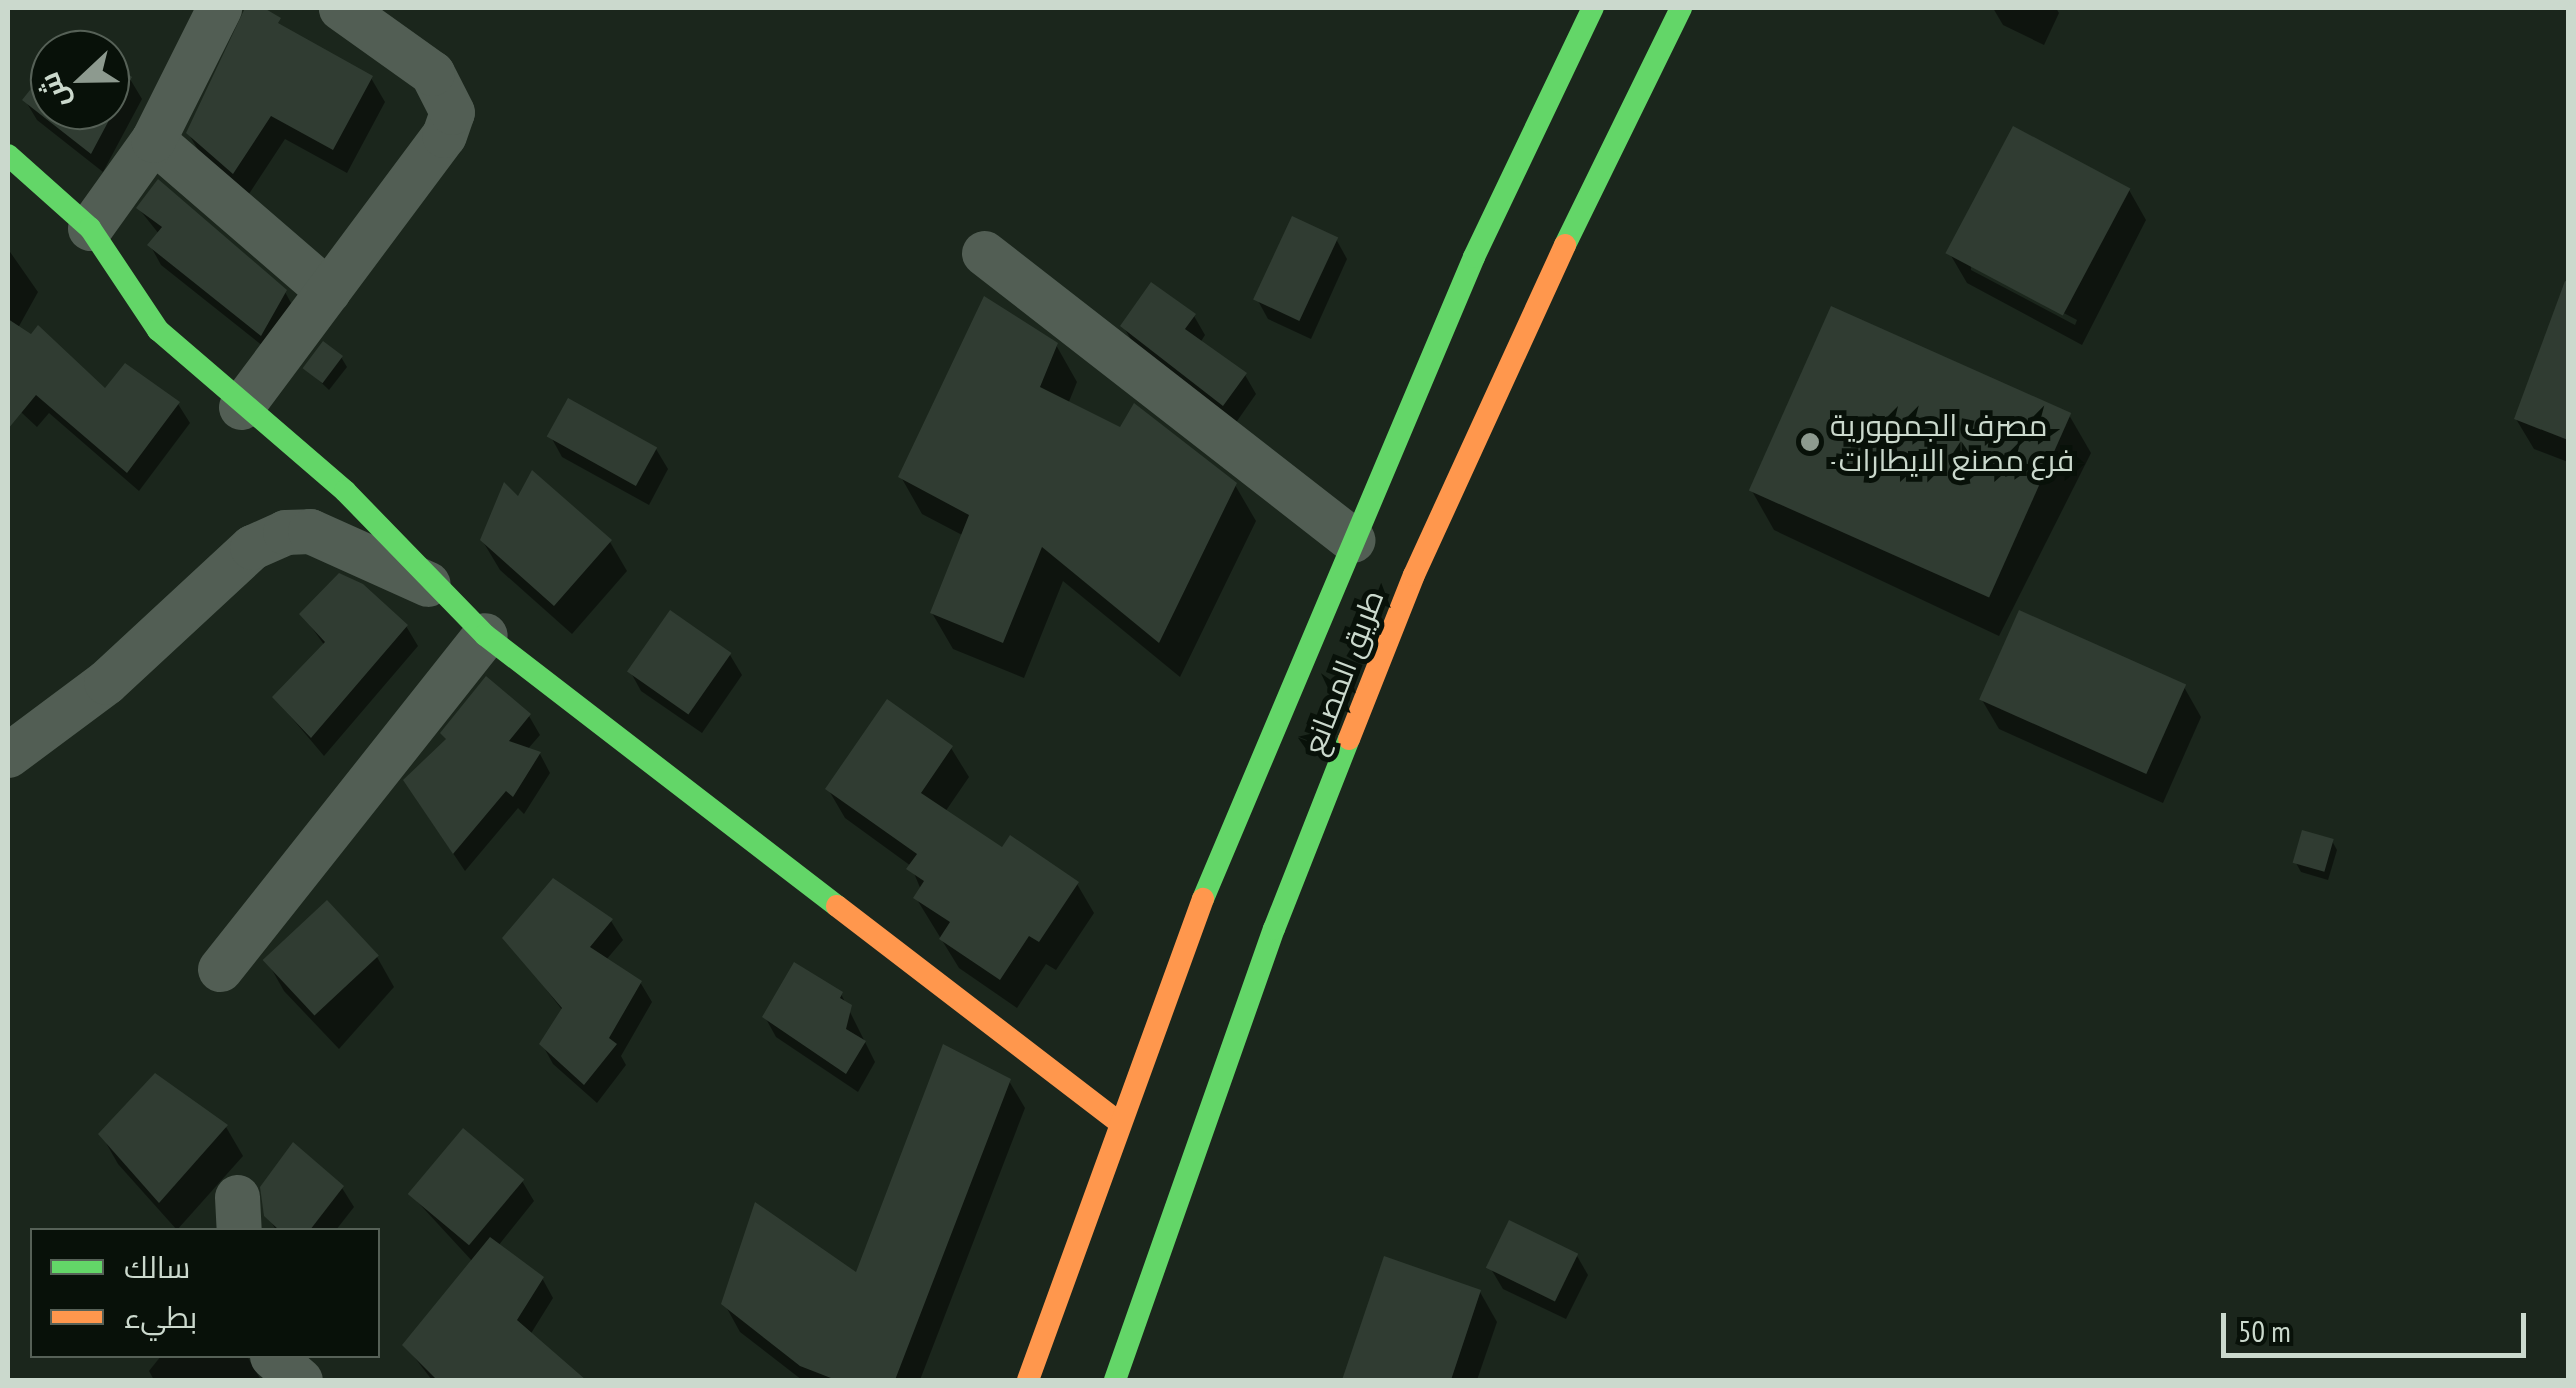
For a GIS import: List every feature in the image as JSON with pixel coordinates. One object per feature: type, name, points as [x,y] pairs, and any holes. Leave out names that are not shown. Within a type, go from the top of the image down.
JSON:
[{"type":"main road","name":"طريق المصانع","points":[[1028,1380],[1117,1121],[1354,540],[1474,257],[1593,8]]},
{"type":"main road","name":"طريق المصانع","points":[[1115,1380],[1274,929],[1414,575],[1616,132],[1681,8]]},
{"type":"main road","points":[[8,156],[90,228],[158,330],[242,408],[345,491],[485,635],[1117,1121]]},
{"type":"street","points":[[90,228],[153,140],[219,8]]},
{"type":"street","points":[[242,408],[444,135],[452,112],[432,72],[342,8]]},
{"type":"street","points":[[153,140],[328,291]]},
{"type":"street","points":[[984,253],[1354,540]]},
{"type":"street","points":[[8,755],[106,682],[252,546],[284,532],[310,531],[439,590]]},
{"type":"street","points":[[220,969],[485,635]]},
{"type":"street","points":[[274,1358],[300,1380]]},
{"type":"building","points":[[245,8],[264,8],[281,18],[278,23],[373,76],[333,150],[271,116],[233,174],[186,133]]},
{"type":"building","points":[[30,90],[30,106],[22,100]]},
{"type":"building","points":[[2013,126],[2130,188],[2063,316],[1945,253]]},
{"type":"building","points":[[60,130],[104,130],[91,154]]},
{"type":"building","points":[[158,179],[287,290],[261,336],[147,245],[162,227],[136,208]]},
{"type":"building","points":[[1292,216],[1338,238],[1299,321],[1253,299]]},
{"type":"building","points":[[2565,281],[2568,282],[2568,440],[2514,419]]},
{"type":"building","points":[[1151,282],[1196,314],[1185,329],[1247,373],[1223,406],[1120,326]]},
{"type":"building","points":[[984,296],[1058,343],[1040,387],[1120,427],[1134,403],[1237,483],[1159,643],[1042,547],[1003,643],[930,613],[969,515],[898,477]]},
{"type":"building","points":[[1831,306],[2071,413],[1989,598],[1749,491]]},
{"type":"building","points":[[8,319],[31,334],[38,325],[105,388],[125,363],[180,402],[127,473],[36,395],[8,429]]},
{"type":"building","points":[[323,341],[343,356],[323,383],[303,368]]},
{"type":"building","points":[[568,398],[657,447],[636,486],[547,436]]},
{"type":"building","points":[[532,470],[612,540],[554,606],[480,540],[504,482],[518,496]]},
{"type":"building","points":[[339,573],[363,584],[408,625],[311,738],[272,697],[325,642],[299,614]]},
{"type":"building","points":[[670,610],[731,653],[688,714],[627,671]]},
{"type":"building","points":[[2019,610],[2186,684],[2146,774],[1979,700]]},
{"type":"building","points":[[486,676],[531,714],[509,741],[541,752],[513,797],[506,791],[453,854],[403,780],[446,739],[440,733]]},
{"type":"building","points":[[887,699],[953,746],[921,793],[1002,847],[1010,835],[1079,882],[1039,942],[1029,936],[1000,980],[939,939],[950,922],[913,898],[924,881],[906,869],[917,854],[825,789]]},
{"type":"building","points":[[2302,830],[2334,839],[2324,872],[2293,863]]},
{"type":"building","points":[[553,878],[613,919],[590,947],[642,981],[609,1038],[617,1044],[584,1085],[539,1044],[562,1008],[502,938]]},
{"type":"building","points":[[327,900],[379,956],[314,1016],[263,960]]},
{"type":"building","points":[[794,962],[843,992],[840,998],[852,1005],[846,1029],[866,1041],[846,1074],[762,1017]]},
{"type":"building","points":[[943,1044],[1011,1079],[895,1380],[836,1380],[800,1366],[721,1304],[755,1202],[856,1272]]},
{"type":"building","points":[[155,1073],[228,1125],[159,1203],[98,1134]]},
{"type":"building","points":[[463,1128],[524,1179],[469,1245],[408,1194]]},
{"type":"building","points":[[293,1142],[344,1186],[312,1228],[277,1228],[264,1216],[260,1187]]},
{"type":"building","points":[[1509,1220],[1578,1254],[1555,1301],[1486,1268]]},
{"type":"building","points":[[490,1237],[544,1277],[517,1320],[586,1380],[437,1380],[402,1345]]},
{"type":"building","points":[[1384,1256],[1481,1290],[1451,1380],[1342,1380]]},
{"type":"traffic: fast","points":[[1203,899],[1474,257],[1593,8]]},
{"type":"traffic: fast","points":[[1565,245],[1681,8]]},
{"type":"traffic: fast","points":[[8,155],[90,228],[158,330],[345,491],[485,635],[837,906]]},
{"type":"traffic: fast","points":[[1115,1380],[1274,929],[1349,739]]},
{"type":"traffic: slow","points":[[1349,739],[1414,575],[1565,245]]},
{"type":"traffic: slow","points":[[1028,1380],[1203,899]]},
{"type":"traffic: slow","points":[[837,906],[1117,1121]]},
{"type":"place","name":"مصرف الجمهورية -فرع مصنع الايطارات","points":[[1810,442]]}]
